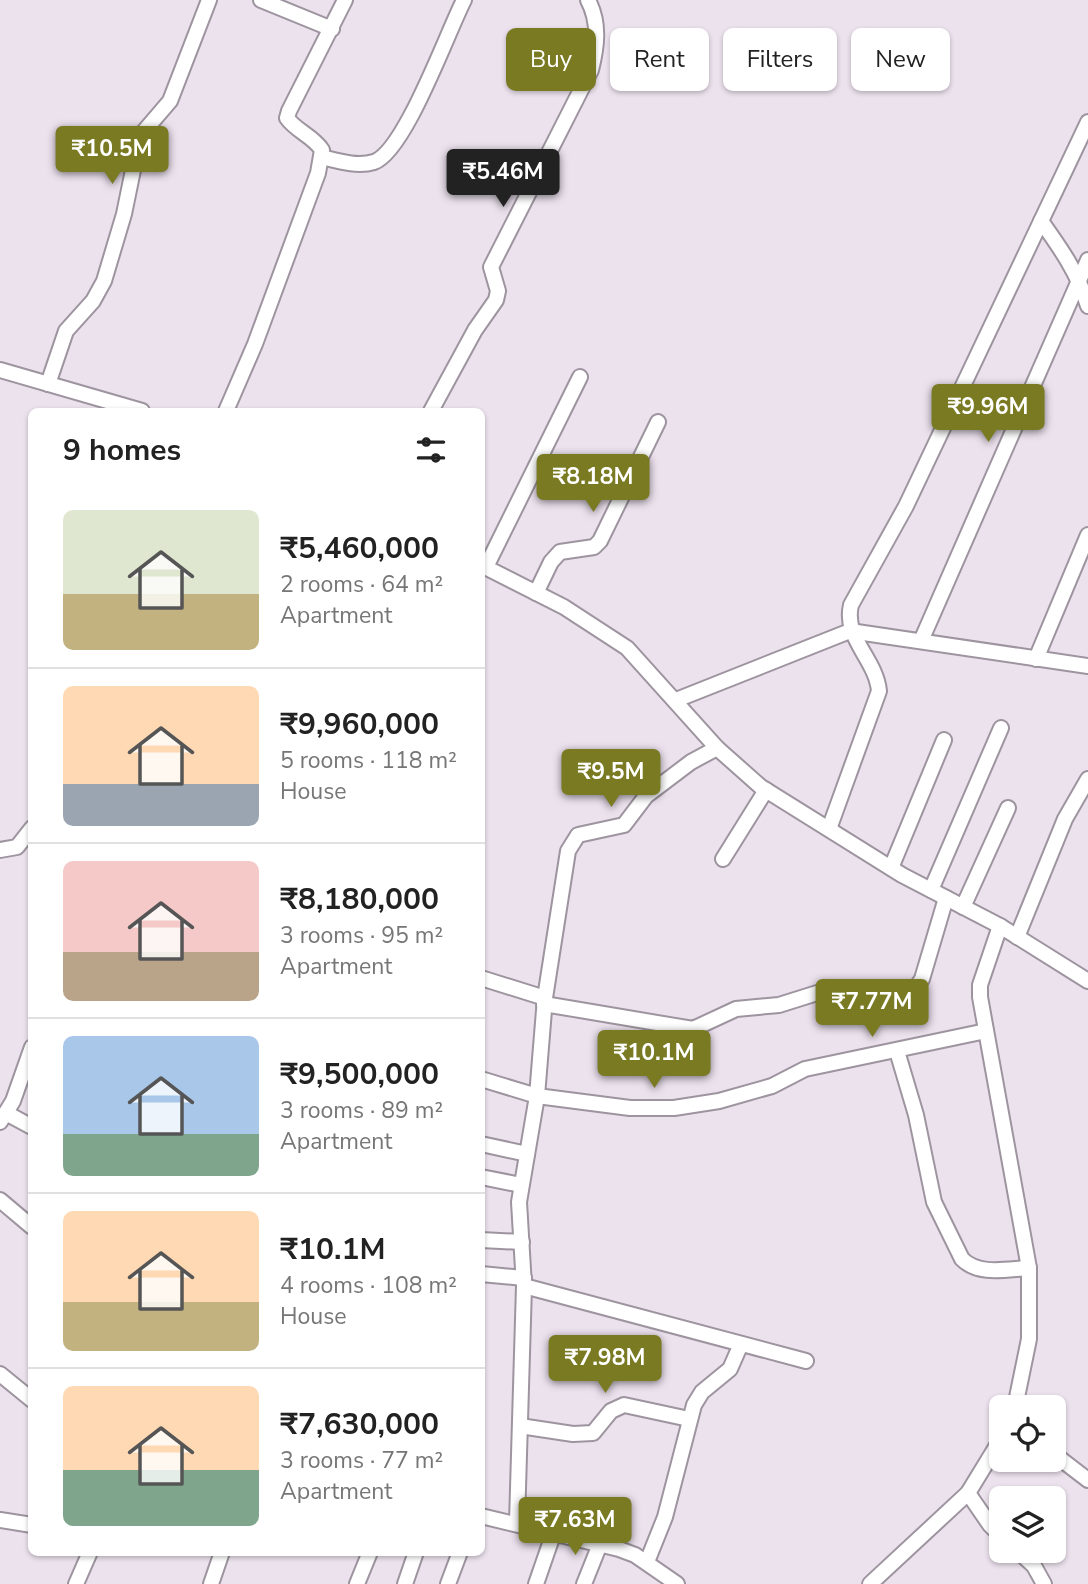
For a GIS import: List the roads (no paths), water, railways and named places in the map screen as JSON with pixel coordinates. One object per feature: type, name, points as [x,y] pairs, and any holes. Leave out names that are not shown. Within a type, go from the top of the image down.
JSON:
[{"type":"street","points":[[48,384],[66,331],[93,301],[104,281],[124,214],[140,136],[170,101],[209,0]]},
{"type":"street","points":[[261,0],[332,29]]},
{"type":"street","points":[[227,408],[288,258],[321,157],[319,145],[287,118],[345,0]]},
{"type":"street","points":[[321,157],[360,164],[374,162],[389,154],[411,118],[464,0]]},
{"type":"street","points":[[433,408],[475,330],[496,300],[498,291],[491,267],[591,70],[597,46],[593,9],[588,0]]},
{"type":"street","points":[[829,829],[874,711],[878,691],[877,677],[850,631],[848,616],[851,605],[906,506],[1088,122]]},
{"type":"street","points":[[1041,221],[1068,257],[1088,306]]},
{"type":"street","points":[[921,641],[1088,260]]},
{"type":"street","points":[[0,370],[132,408]]},
{"type":"street","points":[[485,564],[580,377]]},
{"type":"street","points":[[536,593],[551,562],[560,552],[594,547],[600,541],[658,422]]},
{"type":"street","points":[[1035,659],[1088,535]]},
{"type":"street","points":[[485,567],[536,593],[627,648],[717,748],[766,790],[891,868],[1000,926],[1088,981]]},
{"type":"street","points":[[676,700],[850,631],[1088,666]]},
{"type":"street","points":[[931,890],[1001,728]]},
{"type":"street","points":[[891,868],[944,740]]},
{"type":"street","points":[[517,1522],[524,1282],[518,1217],[537,1096],[544,1001],[568,850],[573,839],[588,831],[624,825],[646,796],[691,762],[717,748]]},
{"type":"street","points":[[1017,937],[1074,798],[1088,779]]},
{"type":"street","points":[[723,859],[766,790]]},
{"type":"street","points":[[963,907],[1008,808]]},
{"type":"street","points":[[0,850],[17,847],[28,833]]},
{"type":"street","points":[[485,979],[544,1001],[693,1029],[736,1009],[779,1005],[833,988],[908,992],[916,988],[922,979],[946,898]]},
{"type":"street","points":[[1000,926],[980,985],[1029,1269],[1029,1339],[1017,1395]]},
{"type":"street","points":[[485,1080],[537,1096],[630,1108],[674,1108],[719,1101],[772,1086],[805,1069],[986,1031]]},
{"type":"street","points":[[897,1051],[916,1115],[934,1202],[962,1259],[970,1266],[980,1269],[1029,1269]]},
{"type":"street","points":[[28,1057],[3,1117],[28,1126]]},
{"type":"street","points":[[485,1145],[527,1154]]},
{"type":"street","points":[[485,1178],[521,1185]]},
{"type":"street","points":[[0,1200],[28,1224]]},
{"type":"street","points":[[485,1240],[522,1242]]},
{"type":"street","points":[[485,1275],[524,1282],[806,1361]]},
{"type":"street","points":[[647,1562],[665,1517],[689,1419],[702,1392],[730,1369],[741,1344]]},
{"type":"street","points":[[0,1374],[28,1396]]},
{"type":"street","points":[[520,1426],[573,1434],[593,1433],[611,1411],[624,1405],[689,1419]]},
{"type":"street","points":[[870,1584],[968,1493],[989,1459]]},
{"type":"street","points":[[1066,1463],[1088,1480]]},
{"type":"street","points":[[968,1493],[989,1524]]},
{"type":"street","points":[[485,1517],[517,1522],[635,1555],[677,1584]]},
{"type":"street","points":[[0,1520],[28,1524]]},
{"type":"street","points":[[536,1584],[554,1532]]},
{"type":"street","points":[[584,1584],[600,1544]]},
{"type":"street","points":[[76,1584],[88,1556]]},
{"type":"street","points":[[211,1584],[221,1556]]},
{"type":"street","points":[[356,1584],[368,1556]]},
{"type":"street","points":[[405,1584],[415,1556]]},
{"type":"street","points":[[448,1584],[458,1556]]},
{"type":"street","points":[[1031,1563],[1044,1584]]}]
